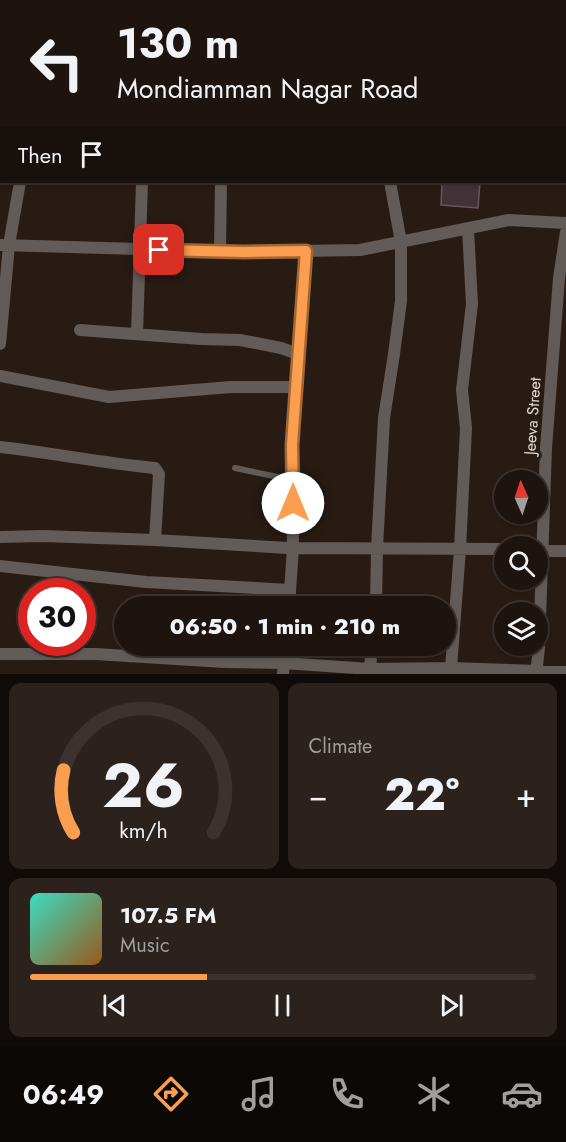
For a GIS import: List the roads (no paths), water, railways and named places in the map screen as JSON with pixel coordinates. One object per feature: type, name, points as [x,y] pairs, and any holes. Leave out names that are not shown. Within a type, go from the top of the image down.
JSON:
[{"type":"street","points":[[0,344],[4,245],[20,183]]},
{"type":"street","points":[[136,334],[142,183]]},
{"type":"street","points":[[220,252],[221,183]]},
{"type":"street","points":[[376,596],[384,418],[401,301],[401,242],[390,183]]},
{"type":"street","points":[[4,245],[220,252],[360,250],[509,220],[566,223]]},
{"type":"street","points":[[452,668],[466,428],[462,390],[472,304],[468,229]]},
{"type":"street","name":"Jeeva Street","points":[[541,536],[559,278],[566,232]]},
{"type":"street","points":[[290,596],[293,548],[292,445],[306,251]]},
{"type":"street","points":[[80,330],[240,340],[281,348],[298,354]]},
{"type":"street","points":[[0,376],[109,397],[231,387],[296,387]]},
{"type":"street","points":[[0,447],[111,464],[155,468],[159,474],[155,540]]},
{"type":"street","points":[[0,537],[44,536],[155,540],[293,548],[494,549]]},
{"type":"street","points":[[548,551],[566,552]]},
{"type":"street","points":[[0,566],[146,582],[290,590]]},
{"type":"street","name":"Jeeva Street","points":[[536,673],[539,590]]},
{"type":"street","points":[[0,654],[95,654],[225,662],[283,669],[452,668],[536,673],[566,672]]},
{"type":"street","points":[[370,669],[371,656]]},
{"type":"lane","points":[[235,468],[292,480]]}]
